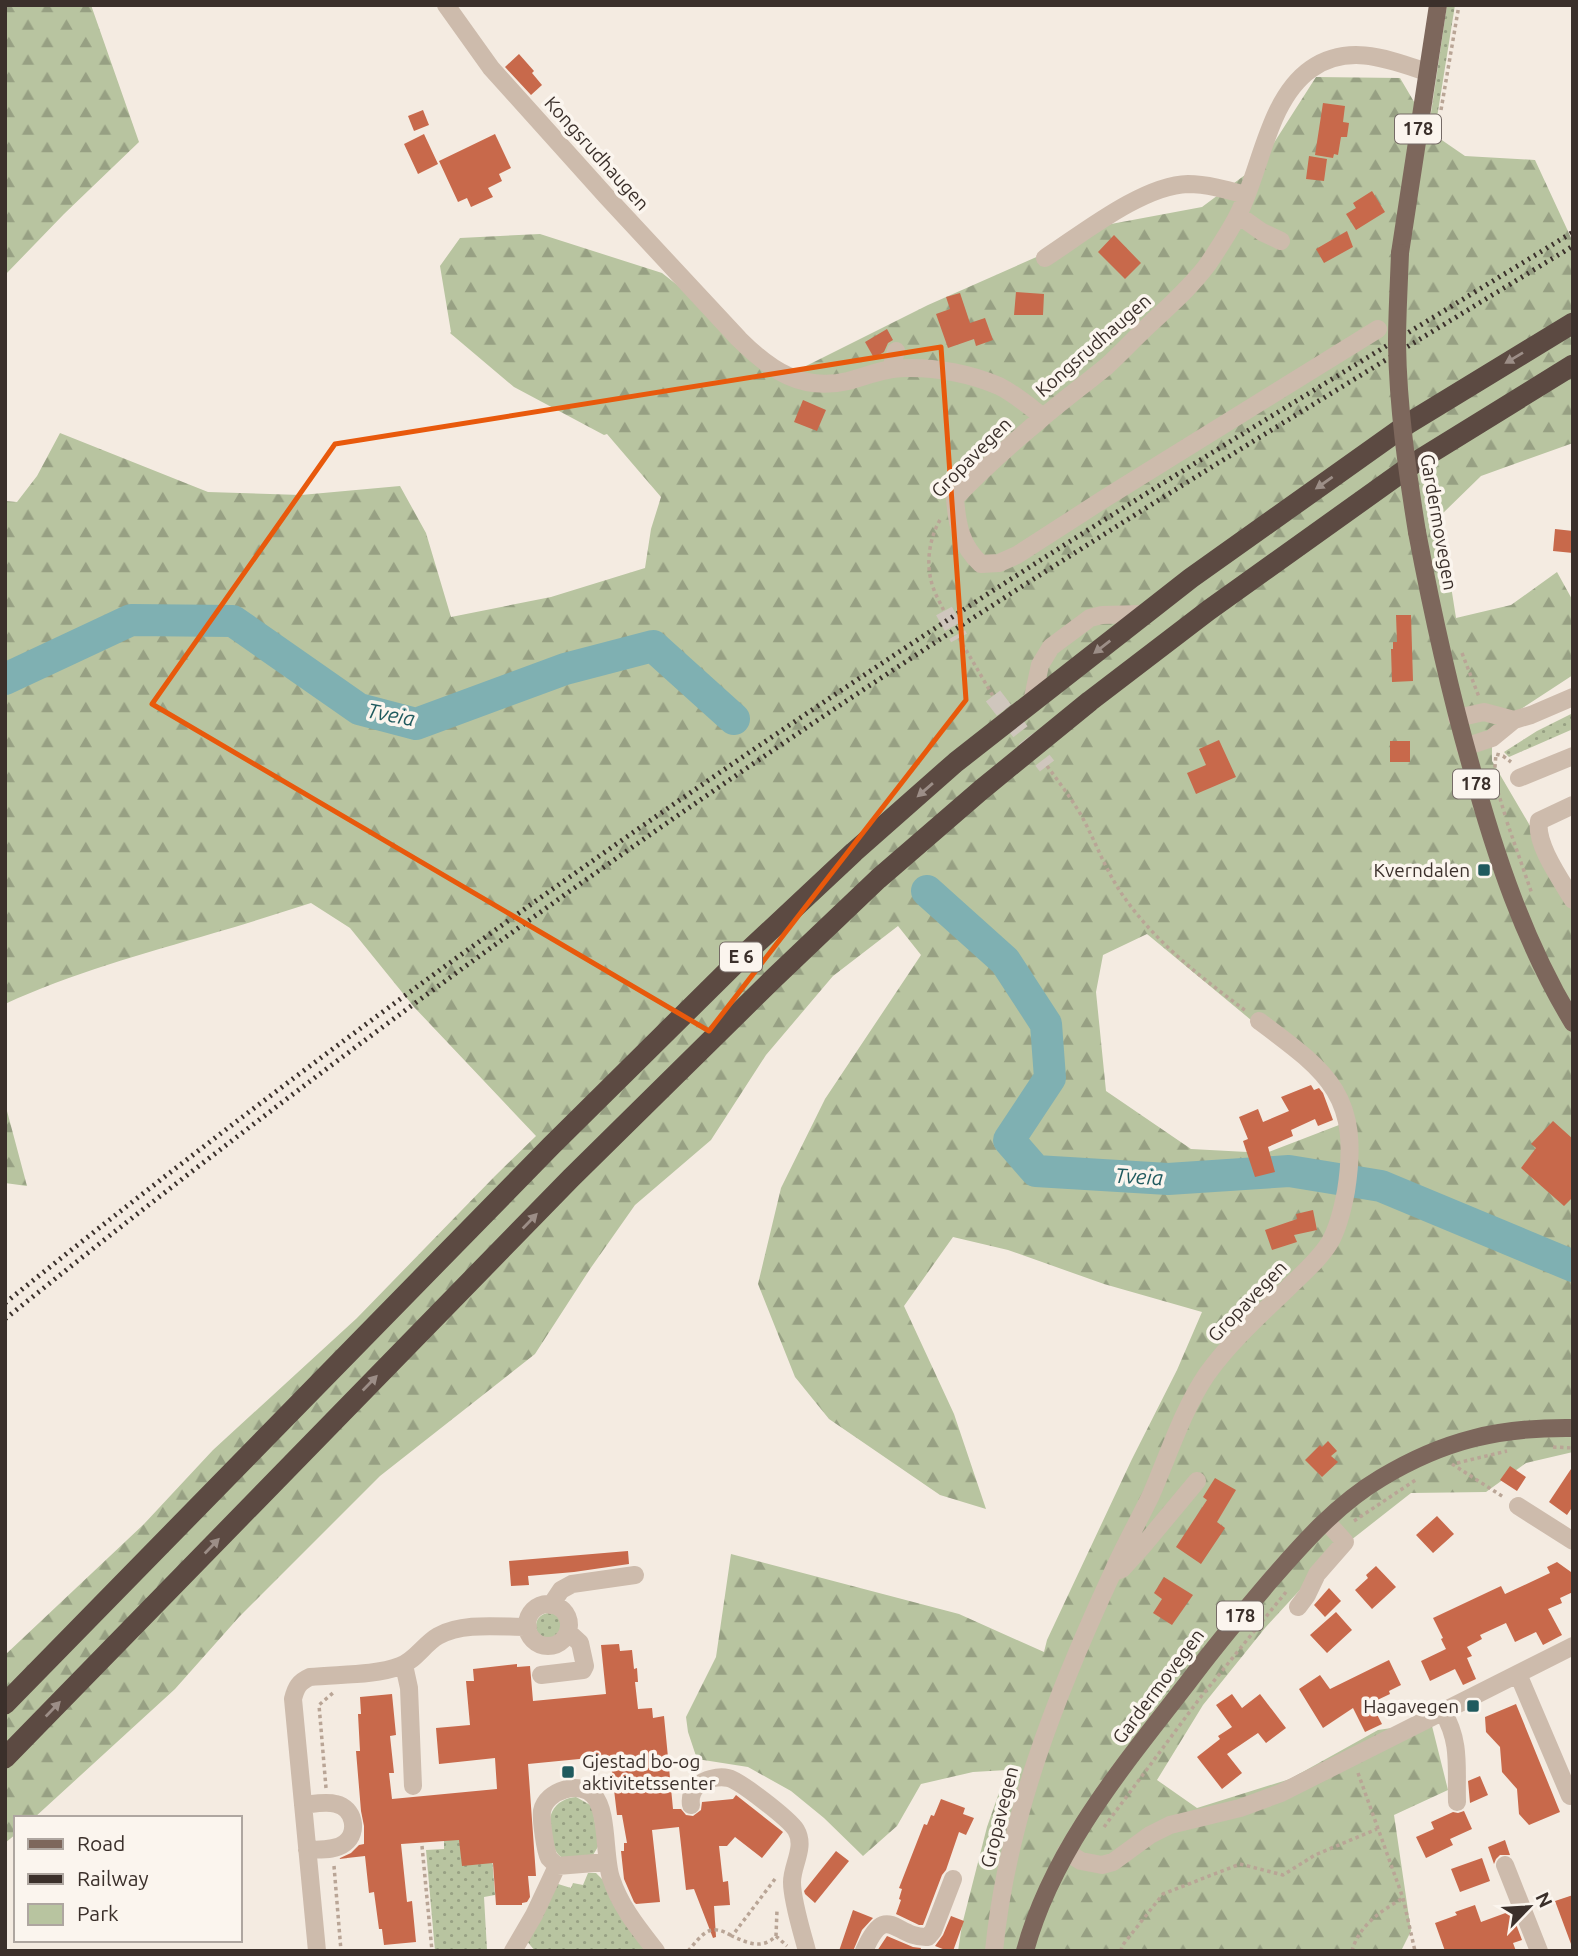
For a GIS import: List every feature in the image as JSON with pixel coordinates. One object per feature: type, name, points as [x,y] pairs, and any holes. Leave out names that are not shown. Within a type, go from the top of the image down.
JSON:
[{"type":"highway","name":"E 6","points":[[5,1704],[551,1146],[746,953],[956,762],[1201,570],[1409,423],[1573,323]]},
{"type":"highway","name":"E 6","points":[[5,1758],[571,1178],[878,879],[1090,701],[1209,610],[1416,462],[1573,365]]},
{"type":"main road","name":"Gardermovegen","points":[[1438,5],[1400,253],[1397,345],[1405,446],[1417,532],[1442,656],[1484,814],[1533,949],[1573,1023]]},
{"type":"main road","name":"Gardermovegen","points":[[1025,1951],[1033,1920],[1052,1878],[1066,1852],[1120,1771],[1223,1636],[1294,1553],[1332,1527],[1378,1479],[1410,1461],[1480,1435],[1573,1428]]},
{"type":"street","name":"Kongsrudhaugen","points":[[446,5],[491,68],[598,188],[767,365],[804,382],[845,382],[891,369],[918,368],[966,375],[1001,387],[1043,417],[1109,363],[1181,294],[1207,265],[1238,215],[1277,114],[1294,86],[1311,69],[1330,59],[1355,54],[1383,58],[1427,72]]},
{"type":"street","points":[[1045,258],[1120,209],[1163,190],[1191,184],[1246,195]]},
{"type":"street","points":[[1238,215],[1262,232],[1281,241]]},
{"type":"street","points":[[955,498],[957,518],[967,550],[981,564],[999,563],[1017,555],[1378,329]]},
{"type":"street","points":[[891,369],[896,351]]},
{"type":"street","name":"Gropavegen","points":[[955,498],[994,459],[1043,417]]},
{"type":"street","points":[[1032,702],[1040,665],[1051,647],[1090,618],[1142,614]]},
{"type":"street","points":[[1465,747],[1492,738],[1514,720],[1573,697]]},
{"type":"street","points":[[1457,718],[1484,712],[1514,720]]},
{"type":"street","points":[[1519,778],[1573,755]]},
{"type":"street","points":[[1573,805],[1539,821],[1538,828],[1551,862],[1573,900]]},
{"type":"street","name":"Gropavegen","points":[[994,1951],[1000,1902],[1016,1829],[1038,1751],[1077,1652],[1111,1574],[1151,1495],[1181,1422],[1207,1375],[1237,1337],[1318,1259],[1335,1232],[1346,1193],[1349,1125],[1335,1089],[1324,1073],[1302,1052],[1259,1021]]},
{"type":"street","points":[[1111,1574],[1122,1569],[1197,1482]]},
{"type":"street","points":[[1518,1506],[1573,1541]]},
{"type":"street","points":[[1298,1607],[1317,1574],[1345,1542],[1332,1527]]},
{"type":"street","points":[[551,1605],[561,1590],[572,1584],[635,1575]]},
{"type":"street","points":[[544,1605],[551,1605],[558,1607],[568,1617],[568,1632],[559,1643],[545,1646],[534,1640],[528,1627],[531,1613],[544,1605]]},
{"type":"street","points":[[317,1951],[293,1699],[295,1688],[300,1681],[310,1677],[383,1671],[404,1665],[436,1637],[450,1630],[528,1627]]},
{"type":"street","points":[[541,1675],[583,1670],[585,1666],[580,1643],[568,1632]]},
{"type":"street","points":[[1066,1852],[1081,1861],[1102,1866],[1113,1862],[1150,1835],[1170,1825],[1245,1807],[1281,1793],[1573,1646]]},
{"type":"street","points":[[404,1665],[410,1688],[413,1786]]},
{"type":"street","points":[[1518,1674],[1570,1796]]},
{"type":"street","points":[[1443,1712],[1456,1745],[1457,1802]]},
{"type":"street","points":[[691,1805],[695,1787],[716,1777],[730,1778],[771,1806],[796,1830],[800,1847],[792,1882],[807,1951]]},
{"type":"street","points":[[607,1862],[557,1866],[550,1859],[546,1849],[542,1811],[556,1794],[576,1788],[588,1790],[596,1797],[601,1808],[607,1862],[614,1888],[629,1917],[656,1951]]},
{"type":"street","points":[[303,1805],[328,1803],[342,1806],[352,1816],[353,1823],[353,1831],[345,1843],[332,1848],[307,1850]]},
{"type":"street","points":[[1505,1865],[1539,1951]]},
{"type":"street","points":[[519,1948],[557,1866]]},
{"type":"street","points":[[864,1951],[872,1933],[885,1924],[920,1938],[928,1937],[933,1931],[953,1880]]},
{"type":"path","name":"Gropavegen","points":[[944,611],[931,581],[930,546],[937,525],[955,498]]},
{"type":"path","points":[[959,638],[993,696]]},
{"type":"path","points":[[1462,653],[1480,699]]},
{"type":"path","points":[[1496,754],[1494,779],[1532,895]]},
{"type":"path","points":[[1047,766],[1066,790],[1124,897],[1140,918],[1200,976],[1259,1021]]},
{"type":"path","points":[[1550,1447],[1573,1448]]},
{"type":"path","points":[[1514,1449],[1452,1464],[1518,1506]]},
{"type":"path","points":[[1332,1527],[1365,1513],[1419,1479]]},
{"type":"path","points":[[1104,1827],[1200,1698],[1293,1583]]},
{"type":"path","points":[[328,1803],[319,1705],[339,1688]]},
{"type":"path","points":[[1353,1758],[1403,1898],[1415,1951]]},
{"type":"path","points":[[1121,1951],[1122,1946],[1163,1894],[1240,1864],[1283,1875],[1315,1856],[1377,1829]]},
{"type":"path","points":[[422,1846],[432,1951]]},
{"type":"path","points":[[332,1848],[343,1950]]},
{"type":"path","points":[[732,1936],[775,1879],[797,1859]]},
{"type":"path","points":[[775,1879],[776,1889]]},
{"type":"path","points":[[1352,1951],[1356,1937],[1380,1912],[1403,1898]]},
{"type":"path","points":[[688,1951],[706,1932],[722,1930],[755,1945],[764,1944],[776,1936],[777,1900]]},
{"type":"path","points":[[776,1936],[790,1951]]},
{"type":"highlighted area","points":[[941,347],[966,700],[709,1031],[152,704],[335,444]]},
{"type":"green space","points":[[5,5],[91,5],[139,142],[5,275]]},
{"type":"green space","points":[[1447,5],[1455,5],[1435,130],[1423,181],[1428,133]]},
{"type":"green space","points":[[1316,77],[1400,78],[1433,134],[1465,156],[1535,160],[1573,242],[1573,443],[1481,476],[1440,516],[1456,618],[1511,605],[1557,572],[1573,601],[1573,675],[1492,728],[1492,761],[1573,894],[1573,1452],[1526,1463],[1486,1492],[1411,1493],[1332,1555],[1265,1628],[1203,1705],[1157,1780],[1197,1808],[1290,1779],[1378,1730],[1431,1722],[1448,1790],[1394,1815],[1411,1931],[1401,1951],[958,1951],[987,1827],[1007,1770],[973,1772],[921,1784],[897,1826],[863,1856],[791,1791],[748,1767],[697,1759],[686,1717],[716,1657],[731,1554],[959,1614],[1044,1652],[1047,1640],[1177,1370],[1202,1312],[1104,1284],[1008,1250],[953,1237],[904,1306],[954,1414],[986,1509],[940,1495],[829,1419],[795,1377],[758,1284],[781,1188],[825,1099],[921,955],[898,926],[833,976],[766,1055],[711,1140],[635,1205],[535,1354],[380,1476],[239,1617],[175,1689],[36,1816],[14,1816],[14,1836],[5,1843],[5,1655],[144,1524],[213,1450],[357,1318],[536,1136],[414,1007],[350,928],[311,903],[108,965],[5,1004],[5,501],[17,502],[37,476],[60,433],[208,492],[301,495],[400,486],[426,533],[451,617],[551,597],[645,568],[651,529],[661,497],[607,434],[604,435],[514,387],[450,333],[440,266],[460,238],[540,234],[662,273],[790,374],[928,305],[1111,224],[1202,207],[1261,163]],"holes":[[[1147,934],[1251,1020],[1332,1080],[1352,1120],[1266,1153],[1191,1149],[1106,1091],[1096,992],[1103,955]]]},
{"type":"green space","points":[[1573,713],[1573,729],[1509,757],[1504,752],[1537,731]]},
{"type":"green space","points":[[5,1109],[7,1111],[27,1186],[5,1183]]},
{"type":"green space","points":[[549,1613],[558,1617],[562,1626],[558,1635],[549,1639],[540,1635],[536,1626],[540,1617]]},
{"type":"green space","points":[[576,1797],[592,1806],[599,1845],[593,1855],[564,1858],[553,1845],[551,1817],[559,1803]]},
{"type":"green space","points":[[490,1832],[495,1895],[484,1897],[487,1950],[435,1951],[426,1850],[444,1849],[444,1841]]},
{"type":"green space","points":[[588,1873],[596,1873],[603,1880],[647,1951],[535,1951],[526,1940],[554,1885],[571,1888],[573,1883],[583,1885]]},
{"type":"building","points":[[519,54],[542,85],[531,95],[505,67]]},
{"type":"building","points":[[1323,103],[1345,106],[1343,122],[1349,123],[1347,137],[1341,137],[1338,155],[1334,154],[1333,158],[1315,155]]},
{"type":"building","points":[[423,110],[429,125],[414,131],[408,116]]},
{"type":"building","points":[[424,134],[438,164],[418,174],[404,144]]},
{"type":"building","points":[[495,134],[511,168],[499,174],[502,181],[488,188],[493,197],[471,207],[467,198],[458,202],[439,161]]},
{"type":"building","points":[[1309,156],[1327,159],[1324,181],[1306,179]]},
{"type":"building","points":[[1372,191],[1385,212],[1356,230],[1346,214],[1356,208],[1353,203]]},
{"type":"building","points":[[1347,231],[1353,247],[1324,263],[1316,249]]},
{"type":"building","points":[[1114,235],[1141,263],[1125,279],[1098,252]]},
{"type":"building","points":[[1016,292],[1044,294],[1043,315],[1014,315]]},
{"type":"building","points":[[960,293],[970,323],[985,318],[993,340],[976,346],[974,339],[948,348],[936,314],[950,309],[946,297]]},
{"type":"building","points":[[887,329],[893,340],[888,343],[884,352],[874,358],[865,342]]},
{"type":"building","points":[[803,400],[826,410],[817,431],[794,422]]},
{"type":"building","points":[[1555,529],[1573,531],[1573,553],[1553,551]]},
{"type":"building","points":[[1396,615],[1411,615],[1413,681],[1392,682],[1391,649],[1393,642],[1397,642]]},
{"type":"building","points":[[1219,740],[1236,777],[1196,794],[1187,773],[1206,765],[1199,749]]},
{"type":"building","points":[[1390,741],[1410,741],[1410,762],[1390,762]]},
{"type":"building","points":[[1311,1085],[1314,1090],[1319,1088],[1323,1093],[1333,1120],[1318,1126],[1315,1119],[1291,1130],[1293,1136],[1268,1147],[1275,1172],[1255,1177],[1243,1141],[1248,1139],[1239,1117],[1258,1109],[1263,1122],[1289,1111],[1281,1097]]},
{"type":"building","points":[[1553,1121],[1573,1139],[1573,1197],[1564,1206],[1521,1168],[1536,1148],[1531,1144]]},
{"type":"building","points":[[1313,1210],[1317,1230],[1294,1235],[1297,1242],[1272,1250],[1265,1230],[1297,1219],[1296,1214]]},
{"type":"building","points":[[1328,1441],[1337,1451],[1331,1456],[1338,1462],[1322,1477],[1305,1460]]},
{"type":"building","points":[[1510,1466],[1526,1477],[1517,1491],[1500,1480]]},
{"type":"building","points":[[1573,1466],[1573,1506],[1567,1515],[1549,1502]]},
{"type":"building","points":[[1215,1478],[1236,1490],[1217,1522],[1225,1528],[1201,1564],[1176,1547],[1207,1500],[1203,1497]]},
{"type":"building","points":[[1437,1516],[1454,1534],[1433,1553],[1416,1535]]},
{"type":"building","points":[[628,1551],[629,1564],[528,1576],[529,1585],[511,1586],[509,1561]]},
{"type":"building","points":[[1557,1562],[1571,1572],[1573,1577],[1573,1592],[1560,1598],[1562,1603],[1548,1609],[1562,1635],[1543,1645],[1536,1632],[1515,1642],[1506,1623],[1480,1635],[1482,1639],[1467,1647],[1472,1656],[1467,1658],[1476,1679],[1463,1685],[1455,1669],[1430,1681],[1421,1661],[1446,1649],[1433,1618],[1501,1586],[1505,1594],[1550,1573],[1547,1567]]},
{"type":"building","points":[[1376,1566],[1396,1587],[1372,1609],[1355,1590]]},
{"type":"building","points":[[1164,1577],[1193,1595],[1172,1625],[1153,1613],[1162,1599],[1154,1593]]},
{"type":"building","points":[[1329,1588],[1341,1601],[1325,1617],[1314,1605]]},
{"type":"building","points":[[1336,1612],[1352,1630],[1327,1653],[1310,1635]]},
{"type":"building","points":[[619,1644],[620,1651],[632,1650],[634,1669],[637,1668],[638,1682],[635,1682],[638,1709],[652,1708],[653,1718],[664,1716],[673,1809],[681,1809],[686,1815],[693,1816],[701,1810],[702,1802],[733,1799],[736,1795],[783,1832],[762,1858],[735,1837],[727,1846],[719,1846],[723,1882],[728,1881],[730,1905],[714,1906],[716,1937],[713,1938],[694,1889],[686,1890],[679,1827],[652,1830],[660,1902],[634,1902],[624,1879],[621,1851],[624,1851],[624,1843],[627,1843],[622,1815],[617,1815],[610,1756],[528,1764],[536,1876],[528,1876],[530,1897],[522,1905],[496,1905],[493,1863],[462,1866],[459,1840],[401,1844],[407,1902],[412,1901],[416,1942],[384,1945],[374,1892],[369,1893],[365,1856],[338,1859],[364,1844],[356,1751],[360,1751],[360,1697],[392,1694],[396,1735],[390,1736],[394,1773],[389,1773],[392,1799],[497,1789],[495,1758],[439,1764],[436,1728],[470,1725],[466,1681],[474,1681],[473,1669],[517,1664],[517,1667],[530,1666],[533,1701],[606,1694],[601,1645]]},
{"type":"building","points":[[1389,1660],[1401,1685],[1371,1703],[1382,1724],[1365,1732],[1353,1708],[1323,1728],[1299,1689],[1320,1675],[1330,1689]]},
{"type":"building","points":[[1232,1694],[1242,1708],[1260,1694],[1286,1728],[1266,1743],[1258,1733],[1227,1754],[1242,1773],[1222,1789],[1197,1757],[1220,1739],[1218,1736],[1232,1727],[1216,1705]]},
{"type":"building","points":[[1516,1704],[1560,1812],[1529,1825],[1519,1814],[1517,1789],[1502,1772],[1500,1747],[1486,1732],[1485,1717]]},
{"type":"building","points":[[1480,1776],[1488,1795],[1470,1803],[1468,1781]]},
{"type":"building","points":[[941,1799],[965,1808],[963,1814],[974,1818],[966,1835],[959,1832],[923,1925],[919,1925],[896,1914],[901,1900],[902,1889],[899,1888],[924,1824],[927,1825],[931,1815],[934,1816]]},
{"type":"building","points":[[1464,1811],[1472,1829],[1450,1839],[1453,1845],[1426,1858],[1416,1837],[1434,1829],[1431,1822],[1453,1812]]},
{"type":"building","points":[[1505,1840],[1510,1855],[1500,1855],[1494,1864],[1488,1847]]},
{"type":"building","points":[[836,1851],[849,1861],[815,1903],[804,1891]]},
{"type":"building","points":[[1482,1858],[1490,1881],[1460,1892],[1451,1869]]},
{"type":"building","points":[[1573,1895],[1573,1944],[1571,1944],[1555,1901]]},
{"type":"building","points":[[1475,1905],[1481,1922],[1511,1911],[1522,1940],[1513,1943],[1516,1951],[1445,1951],[1435,1923]]},
{"type":"building","points":[[853,1910],[873,1918],[862,1930],[853,1951],[839,1951]]},
{"type":"building","points":[[951,1916],[964,1921],[953,1951],[948,1951],[935,1946]]},
{"type":"building","points":[[887,1936],[921,1948],[920,1951],[877,1951]]},
{"type":"waterway","name":"Tveia","points":[[5,679],[131,620],[233,621],[359,709],[416,724],[565,669],[653,646],[734,719]]},
{"type":"waterway","name":"Tveia","points":[[927,891],[1005,961],[1046,1024],[1050,1078],[1009,1140],[1036,1171],[1168,1179],[1289,1171],[1381,1186],[1573,1266]]},
{"type":"tunnel","points":[[944,611],[959,638]]},
{"type":"tunnel","points":[[993,696],[1047,766]]},
{"type":"railway","points":[[5,1303],[118,1213],[348,1038],[464,952],[700,786],[1018,574],[1573,232]]},
{"type":"railway","points":[[5,1319],[219,1150],[437,987],[547,907],[771,752],[1140,512],[1573,246]]},
{"type":"place","name":"Kverndalen","points":[[1484,870]]},
{"type":"place","name":"Hagavegen","points":[[1473,1706]]},
{"type":"place","name":"Gjestad bo-og aktivitetssenter","points":[[568,1772]]}]
